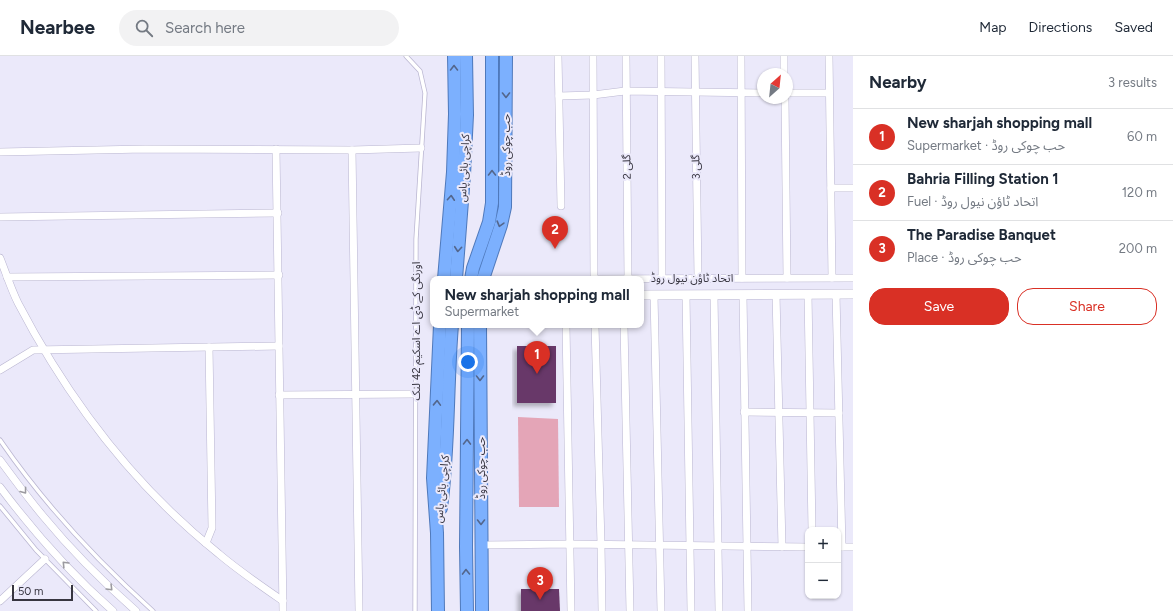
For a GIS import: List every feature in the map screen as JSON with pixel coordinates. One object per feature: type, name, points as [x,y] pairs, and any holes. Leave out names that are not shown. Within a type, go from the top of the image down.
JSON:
[{"type":"highway","name":"کراچی بائی پاس","points":[[444,276],[453,172],[455,114],[454,56]]},
{"type":"highway","name":"کراچی بائی پاس","points":[[456,276],[467,115],[466,56]]},
{"type":"highway","points":[[472,276],[489,222],[492,203],[492,56]]},
{"type":"highway","name":"حب چوکی روڈ","points":[[484,276],[505,207],[506,56]]},
{"type":"highway","name":"کراچی بائی پاس","points":[[439,498],[433,478],[440,328]]},
{"type":"highway","name":"کراچی بائی پاس","points":[[438,611],[437,533],[439,498],[445,478],[452,328]]},
{"type":"highway","points":[[467,611],[466,547],[468,328]]},
{"type":"highway","name":"حب چوکی روڈ","points":[[480,328],[482,611]]},
{"type":"street","points":[[558,56],[561,206]]},
{"type":"street","points":[[593,56],[593,95]]},
{"type":"street","name":"گلی 2","points":[[626,56],[628,276]]},
{"type":"street","points":[[661,56],[662,279]]},
{"type":"street","name":"گلی 3","points":[[695,56],[698,278]]},
{"type":"street","points":[[741,56],[742,278]]},
{"type":"street","points":[[784,56],[784,68]]},
{"type":"street","points":[[829,56],[832,278]]},
{"type":"street","points":[[559,96],[593,95],[626,91],[757,92]]},
{"type":"street","points":[[793,93],[829,93]]},
{"type":"street","name":"اتحاد ٹاؤن نیول روڈ","points":[[593,95],[594,276]]},
{"type":"street","points":[[784,104],[787,278]]},
{"type":"street","points":[[0,152],[145,149],[352,150],[421,148]]},
{"type":"street","points":[[276,150],[283,611]]},
{"type":"street","points":[[352,150],[359,611]]},
{"type":"street","points":[[831,188],[853,188]]},
{"type":"street","points":[[0,217],[278,213]]},
{"type":"street","points":[[0,258],[18,302],[75,400],[120,456],[158,498],[206,543],[230,563],[283,601]]},
{"type":"street","points":[[7,277],[279,275]]},
{"type":"street","name":"اتحاد ٹاؤن نیول روڈ","points":[[644,279],[853,278]]},
{"type":"street","points":[[776,294],[782,547]]},
{"type":"street","points":[[808,294],[812,527]]},
{"type":"street","points":[[836,294],[840,527]]},
{"type":"street","points":[[644,295],[853,294]]},
{"type":"street","points":[[654,295],[661,611]]},
{"type":"street","points":[[686,295],[691,611]]},
{"type":"street","points":[[714,295],[719,611]]},
{"type":"street","points":[[743,295],[748,611]]},
{"type":"street","points":[[566,328],[571,611]]},
{"type":"street","points":[[595,328],[602,611]]},
{"type":"street","points":[[624,328],[630,611]]},
{"type":"street","points":[[0,370],[33,350],[279,346]]},
{"type":"street","points":[[206,543],[212,528],[209,347]]},
{"type":"street","points":[[279,395],[416,394]]},
{"type":"street","points":[[744,412],[839,413]]},
{"type":"street","points":[[0,460],[43,516],[68,545],[115,593],[136,611]]},
{"type":"street","points":[[0,487],[32,528],[63,562],[113,611]]},
{"type":"street","points":[[481,545],[601,544],[805,547]]},
{"type":"street","points":[[841,547],[853,547]]},
{"type":"street","points":[[0,601],[45,559]]},
{"type":"lane","name":"اورنگی کے ڈی اے اسکیم 42 لنک","points":[[406,56],[420,71],[425,92],[416,239],[415,611]]},
{"type":"lane","points":[[0,440],[48,504],[82,543],[153,611]]},
{"type":"lane","points":[[0,506],[45,559],[96,611]]},
{"type":"shaded area","points":[[518,417],[558,419],[559,507],[519,507]]},
{"type":"building","points":[[517,346],[556,346],[556,403],[517,403]]},
{"type":"building","points":[[521,589],[559,589],[560,611],[521,611]]},
{"type":"place","name":"Bahria Filling Station 1","points":[[555,249]]},
{"type":"place","name":"New sharjah shopping mall","points":[[537,374]]},
{"type":"place","name":"The Paradise Banquet","points":[[540,600]]}]
